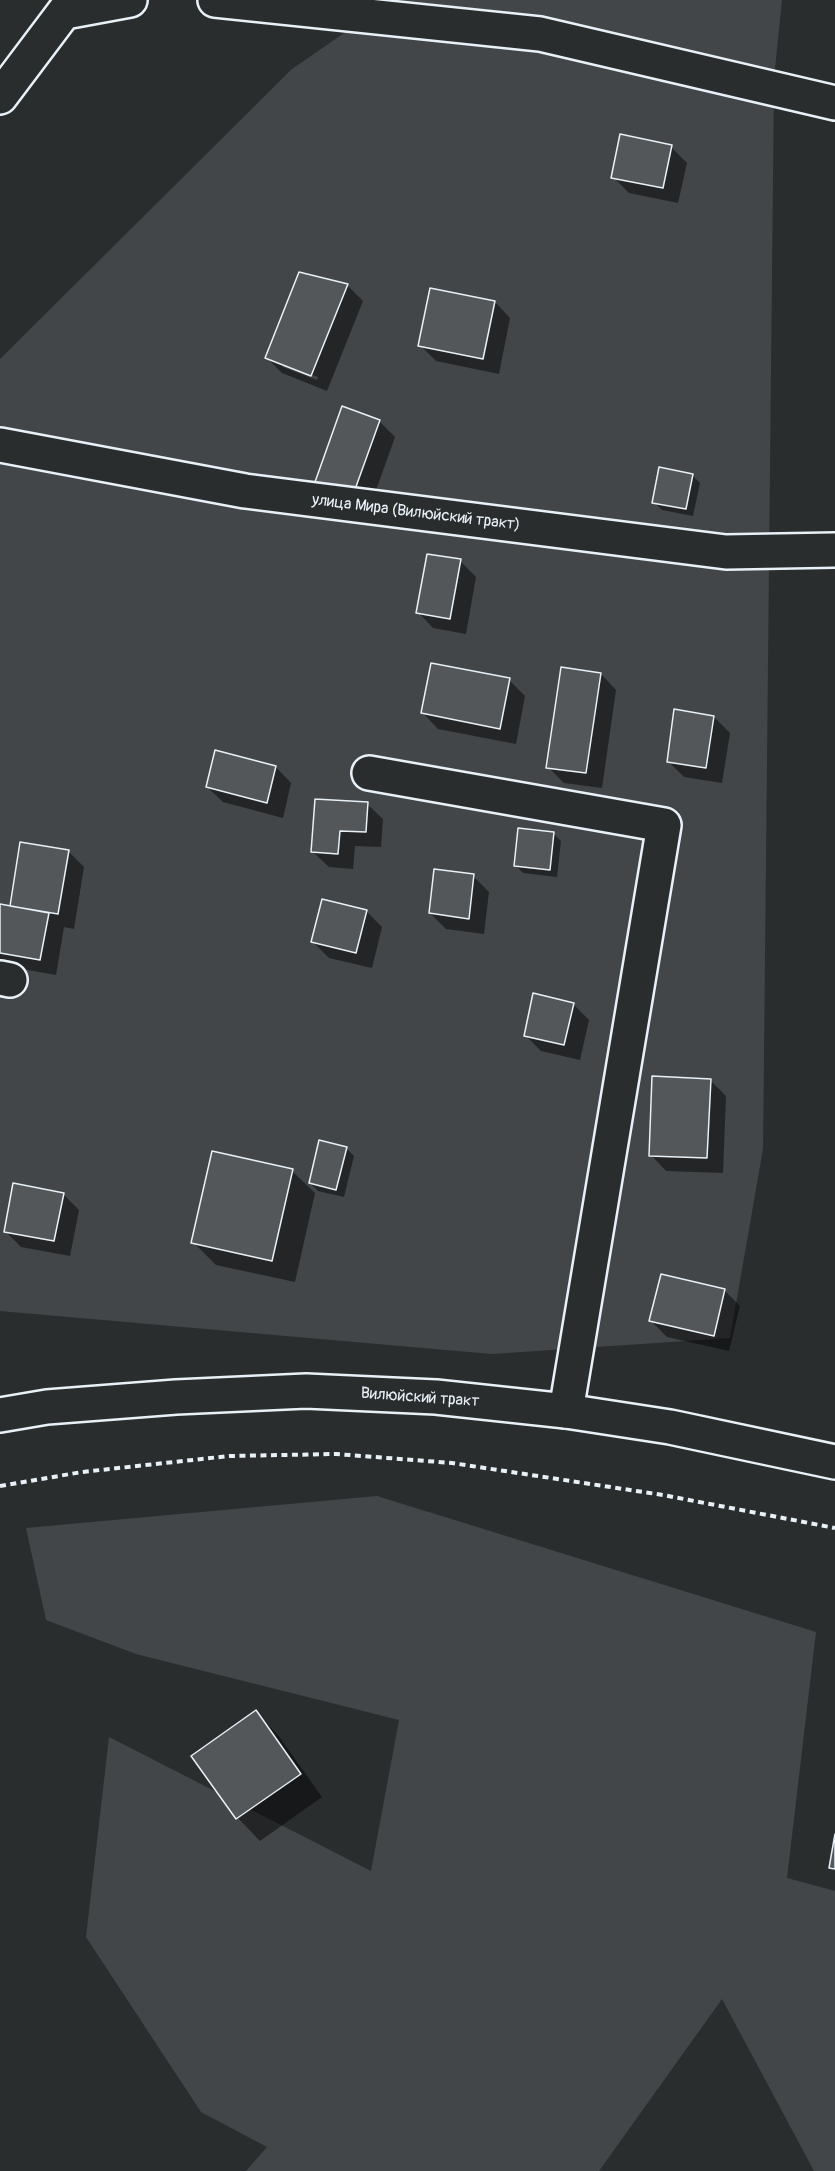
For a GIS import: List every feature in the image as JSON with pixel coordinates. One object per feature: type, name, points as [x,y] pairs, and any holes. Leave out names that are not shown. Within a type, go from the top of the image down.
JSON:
[{"type":"street","points":[[0,97],[69,6],[130,0]]},
{"type":"street","points":[[215,0],[540,34],[835,104]]},
{"type":"street","name":"улица Мира (Вилюйский тракт)","points":[[0,445],[245,491],[726,552],[835,550]]},
{"type":"street","points":[[369,774],[664,825],[566,1411]]},
{"type":"street","name":"Вилюйский тракт","points":[[0,1415],[47,1407],[306,1391],[436,1397],[566,1411],[670,1428],[835,1462]]},
{"type":"path","points":[[0,1486],[82,1472],[229,1456],[336,1454],[452,1463],[663,1495],[835,1528]]},
{"type":"shaded area","points":[[392,0],[782,0],[774,78],[763,1149],[730,1338],[492,1354],[0,1311],[0,359],[292,69]]},
{"type":"shaded area","points":[[377,1496],[816,1632],[787,1878],[835,1891],[835,2171],[814,2171],[722,1999],[599,2171],[246,2171],[267,2147],[201,2112],[86,1937],[109,1737],[371,1871],[399,1720],[136,1654],[46,1620],[26,1528]]},
{"type":"building","points":[[620,134],[672,145],[663,188],[611,178]]},
{"type":"building","points":[[299,272],[348,284],[311,376],[265,358]]},
{"type":"building","points":[[430,288],[495,301],[483,359],[418,346]]},
{"type":"building","points":[[342,406],[380,420],[353,495],[315,482]]},
{"type":"building","points":[[659,467],[693,474],[686,509],[652,503]]},
{"type":"building","points":[[427,554],[461,559],[450,619],[416,613]]},
{"type":"building","points":[[431,663],[510,678],[500,729],[421,713]]},
{"type":"building","points":[[561,667],[601,673],[586,773],[546,768]]},
{"type":"building","points":[[674,709],[714,716],[706,768],[667,762]]},
{"type":"building","points":[[215,750],[276,766],[267,803],[206,787]]},
{"type":"building","points":[[315,799],[368,802],[366,832],[340,831],[338,854],[311,852]]},
{"type":"building","points":[[518,828],[554,832],[550,870],[514,866]]},
{"type":"building","points":[[20,842],[69,850],[58,914],[10,906]]},
{"type":"building","points":[[434,869],[474,874],[469,919],[429,913]]},
{"type":"building","points":[[322,899],[367,910],[356,953],[311,942]]},
{"type":"building","points":[[0,904],[49,913],[40,960],[0,953]]},
{"type":"building","points":[[533,993],[574,1003],[564,1045],[524,1036]]},
{"type":"building","points":[[652,1076],[711,1079],[707,1158],[649,1156]]},
{"type":"building","points":[[319,1140],[347,1147],[336,1190],[309,1183]]},
{"type":"building","points":[[212,1151],[293,1169],[272,1261],[191,1243]]},
{"type":"building","points":[[13,1183],[64,1193],[54,1241],[4,1232]]},
{"type":"building","points":[[661,1274],[725,1289],[714,1336],[649,1321]]},
{"type":"building","points":[[256,1710],[301,1774],[236,1819],[191,1756]]},
{"type":"building","points":[[835,1834],[835,1869],[829,1868]]}]
